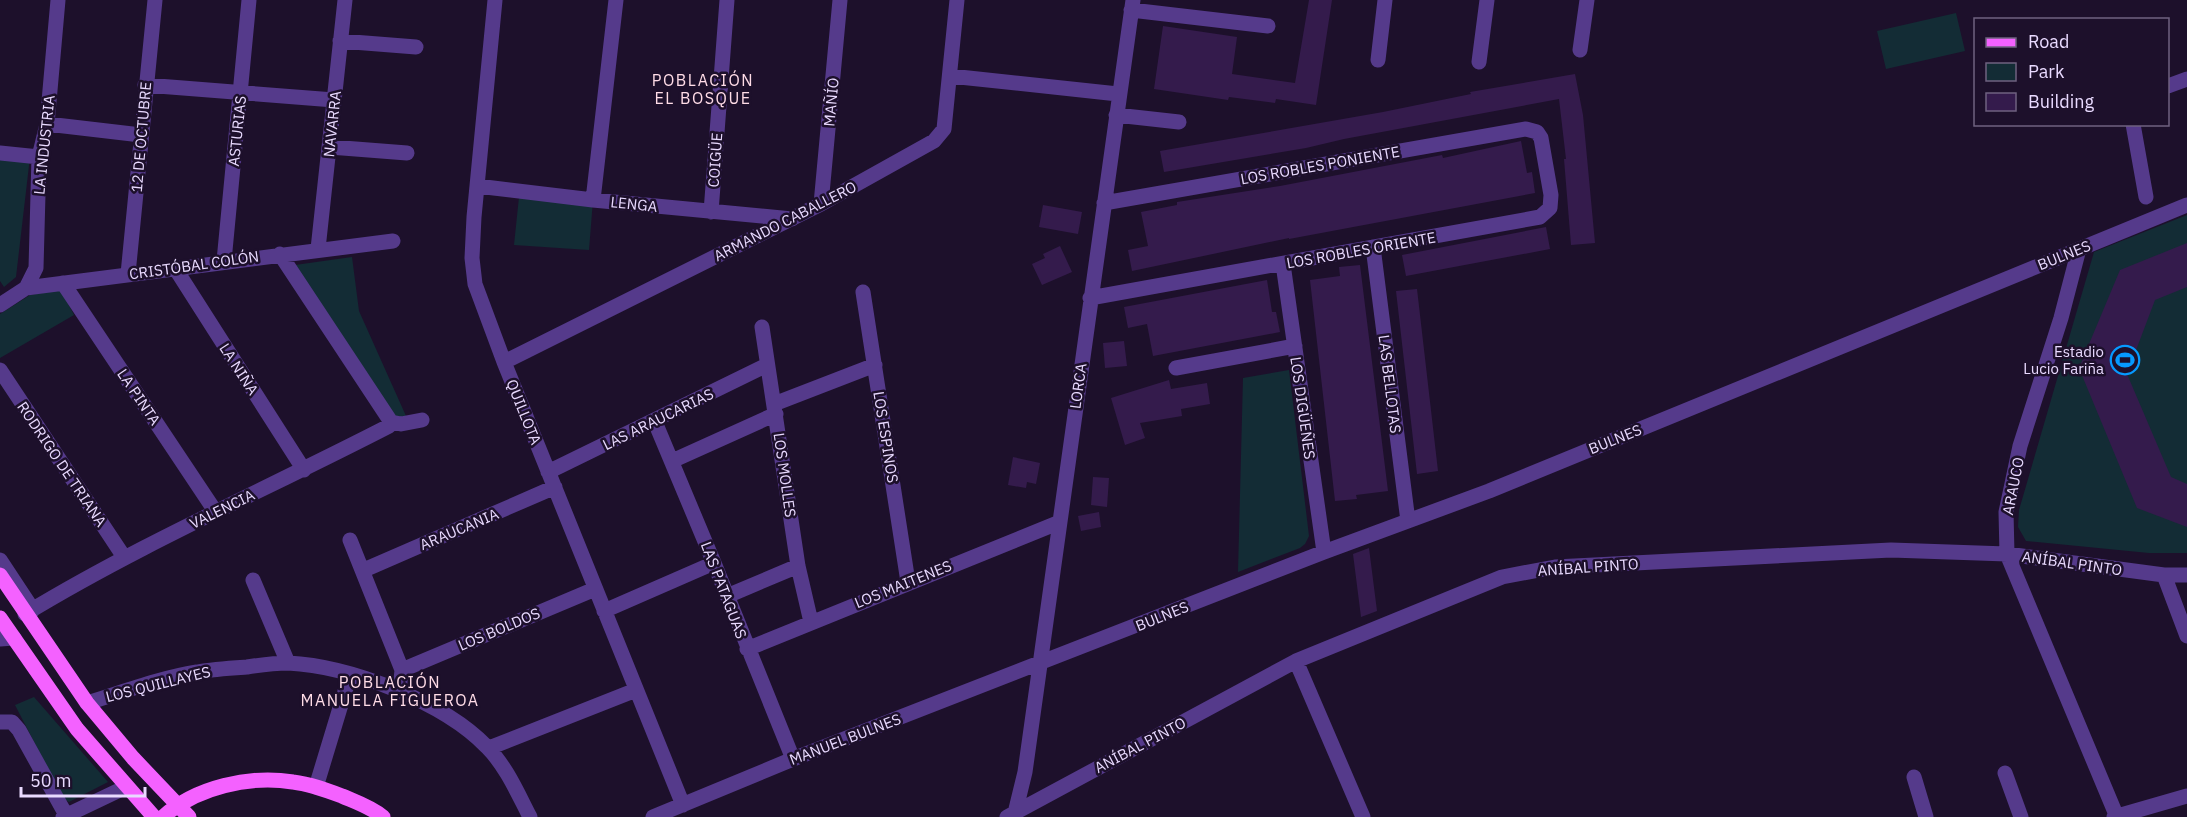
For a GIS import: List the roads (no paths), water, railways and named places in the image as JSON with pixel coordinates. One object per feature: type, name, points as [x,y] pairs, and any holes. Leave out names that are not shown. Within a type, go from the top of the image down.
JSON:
[{"type":"main road","points":[[0,575],[29,612],[87,703],[189,817]]},
{"type":"main road","points":[[0,618],[5,636],[77,729],[154,817]]},
{"type":"main road","points":[[163,817],[176,805],[209,791],[266,780],[316,787],[361,804],[383,817]]},
{"type":"street","name":"LA INDUSTRIA","points":[[26,288],[36,268],[39,157],[46,124],[58,0]]},
{"type":"street","name":"12 DE OCTUBRE","points":[[128,274],[155,0]]},
{"type":"street","name":"ASTURIAS","points":[[224,261],[249,0]]},
{"type":"street","name":"NAVARRA","points":[[318,249],[345,0]]},
{"type":"street","name":"QUILLOTA","points":[[495,0],[477,186],[472,258],[475,284],[504,362],[683,805]]},
{"type":"street","points":[[593,200],[616,0]]},
{"type":"street","name":"COIGÜE","points":[[711,212],[727,0]]},
{"type":"street","name":"MAÑÍO","points":[[821,204],[840,0]]},
{"type":"street","name":"ARMANDO CABALLERO","points":[[504,362],[821,204],[923,149],[940,136],[944,129],[957,0]]},
{"type":"street","points":[[1378,60],[1385,0]]},
{"type":"street","points":[[1479,62],[1487,0]]},
{"type":"street","points":[[1580,50],[1587,0]]},
{"type":"street","points":[[1132,5],[1268,26]]},
{"type":"street","name":"LORCA","points":[[1011,815],[1025,772],[1132,5]]},
{"type":"street","points":[[340,41],[416,47]]},
{"type":"street","points":[[950,76],[1118,94]]},
{"type":"street","points":[[2169,86],[2187,80]]},
{"type":"street","points":[[145,85],[334,100]]},
{"type":"street","points":[[1116,115],[1179,122]]},
{"type":"street","points":[[46,124],[141,135]]},
{"type":"street","points":[[2133,126],[2146,197]]},
{"type":"street","name":"LOS ROBLES PONIENTE","points":[[1104,203],[1520,129],[1532,129],[1537,132]]},
{"type":"street","name":"LOS ROBLES ORIENTE","points":[[1090,298],[1544,215],[1550,208],[1551,195],[1543,146],[1537,132]]},
{"type":"street","points":[[330,147],[407,153]]},
{"type":"street","points":[[0,153],[39,157]]},
{"type":"street","name":"LENGA","points":[[477,186],[593,200],[792,219]]},
{"type":"street","name":"BULNES","points":[[1039,665],[1324,552],[1511,482],[2187,205]]},
{"type":"street","name":"CRISTÓBAL COLÓN","points":[[0,305],[26,288],[393,241]]},
{"type":"street","name":"LAS BELLOTAS","points":[[1373,247],[1407,521]]},
{"type":"street","name":"ARAUCO","points":[[2079,249],[2061,318],[2020,446],[2006,512],[2007,554],[2116,817]]},
{"type":"street","points":[[280,254],[391,422]]},
{"type":"street","name":"LOS DIGÜEÑES","points":[[1282,264],[1324,552]]},
{"type":"street","name":"LA NIÑA","points":[[175,268],[304,470]]},
{"type":"street","name":"LA PINTA","points":[[63,283],[214,511]]},
{"type":"street","name":"LOS ESPINOS","points":[[863,292],[908,582]]},
{"type":"street","name":"LOS MOLLES","points":[[762,327],[798,566],[811,622]]},
{"type":"street","points":[[1176,368],[1295,346]]},
{"type":"street","name":"LAS ARAUCARIAS","points":[[548,472],[655,422],[767,365]]},
{"type":"street","points":[[672,461],[775,409],[875,365]]},
{"type":"street","name":"RODRIGO DE TRIANA","points":[[0,370],[124,557]]},
{"type":"street","name":"VALENCIA","points":[[29,612],[124,557],[214,511],[304,470],[389,426],[391,422],[401,424],[422,420]]},
{"type":"street","name":"LAS PATAGUAS","points":[[655,422],[793,759]]},
{"type":"street","name":"ARAUCANIA","points":[[364,570],[555,487]]},
{"type":"street","name":"LOS MAITENES","points":[[747,649],[1060,522]]},
{"type":"street","points":[[350,540],[364,570],[402,670],[399,690]]},
{"type":"street","name":"ANÍBAL PINTO","points":[[1011,815],[1296,661],[1502,577],[1555,567],[1891,550],[2007,554],[2164,575],[2187,575]]},
{"type":"street","points":[[0,560],[29,612]]},
{"type":"street","points":[[604,612],[714,563]]},
{"type":"street","points":[[727,596],[798,566]]},
{"type":"street","points":[[2164,575],[2187,636]]},
{"type":"street","points":[[253,580],[288,663]]},
{"type":"street","name":"LOS BOLDOS","points":[[402,670],[595,589]]},
{"type":"street","points":[[1296,661],[1363,817]]},
{"type":"street","name":"LOS QUILLAYES","points":[[87,703],[197,672],[288,663],[332,670],[399,690],[443,713],[472,734],[489,748],[511,781],[530,817]]},
{"type":"street","name":"MANUEL BULNES","points":[[659,816],[793,759],[1039,665]]},
{"type":"street","points":[[316,787],[350,675]]},
{"type":"street","points":[[489,748],[636,690]]},
{"type":"street","points":[[0,722],[12,722],[19,730],[64,816],[126,787]]},
{"type":"street","points":[[1025,772],[1035,788],[1049,795]]},
{"type":"street","points":[[2005,773],[2021,817]]},
{"type":"street","points":[[1914,777],[1926,817]]},
{"type":"street","points":[[2116,817],[2187,796]]},
{"type":"place","name":"Estadio Lucio Fariña","points":[[2125,360]]},
{"type":"district","name":"POBLACIÓN EL BOSQUE","points":[[703,89]]},
{"type":"district","name":"POBLACIÓN MANUELA FIGUEROA","points":[[390,691]]}]
